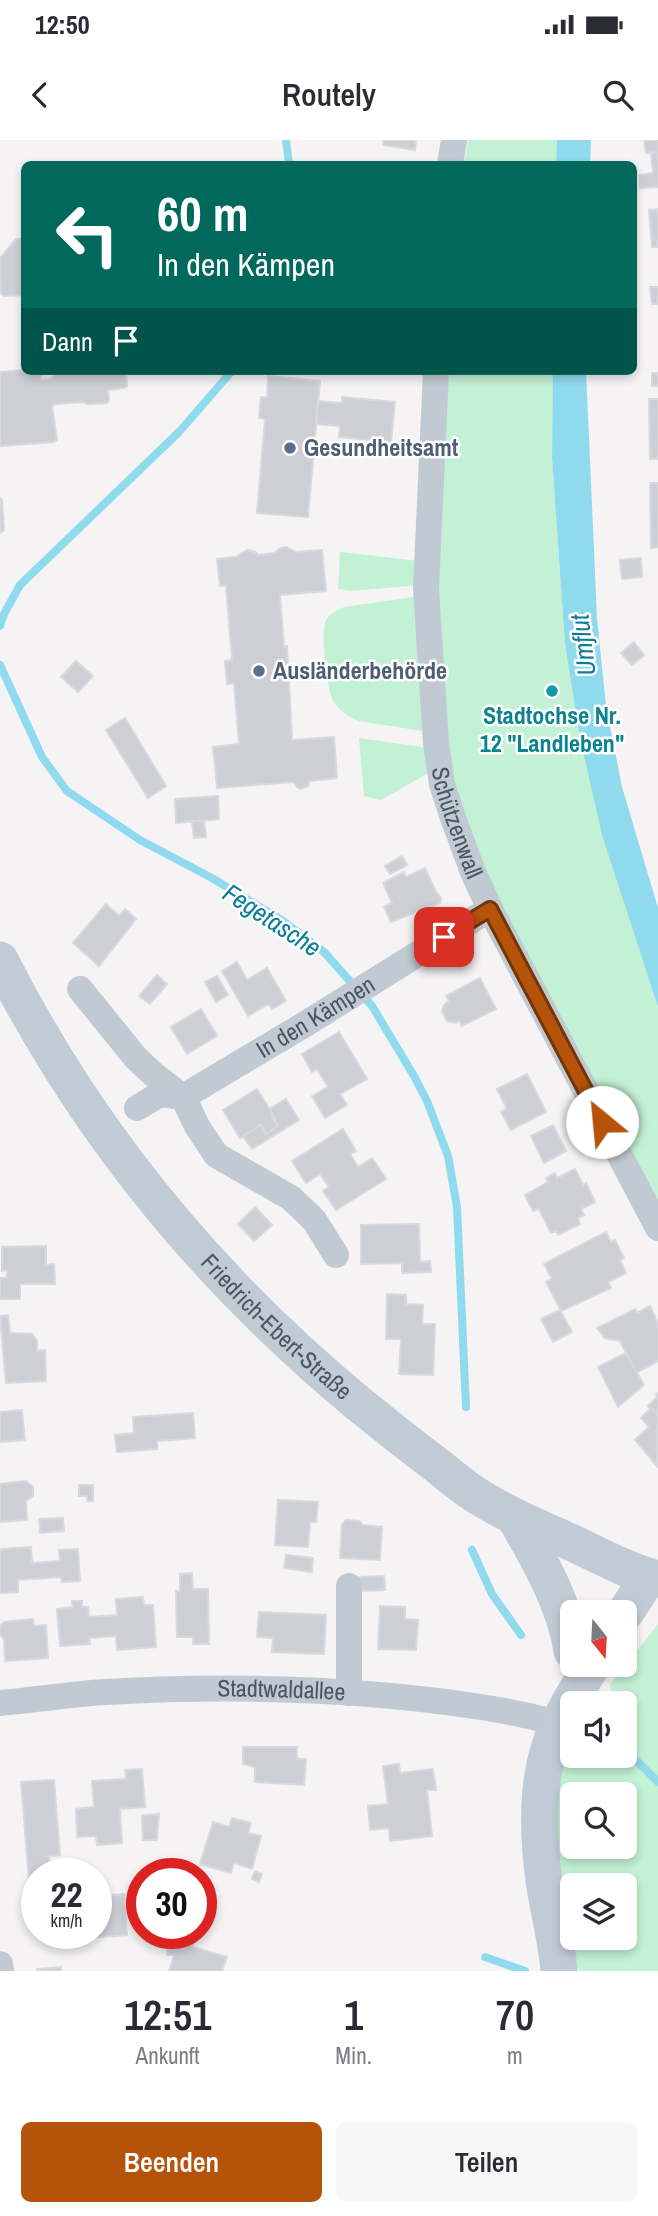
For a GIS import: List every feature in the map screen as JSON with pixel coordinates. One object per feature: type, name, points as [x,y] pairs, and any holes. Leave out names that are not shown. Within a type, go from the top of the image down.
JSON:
[{"type":"street","points":[[450,161],[454,140]]},
{"type":"street","name":"Schützenwall","points":[[436,375],[426,589],[436,743],[442,785],[473,872],[490,909],[658,1228]]},
{"type":"street","name":"In den Kämpen","points":[[138,1108],[160,1094],[183,1097],[490,909]]},
{"type":"street","name":"Friedrich-Ebert-Straße","points":[[0,960],[33,1023],[79,1096],[141,1183],[219,1274],[305,1359],[474,1494],[514,1516],[655,1573]]},
{"type":"street","points":[[80,989],[136,1058],[183,1097],[197,1126],[216,1155],[291,1198],[314,1220],[335,1255]]},
{"type":"street","points":[[514,1516],[535,1551],[560,1607]]},
{"type":"street","points":[[635,1600],[655,1573]]},
{"type":"street","points":[[349,1587],[349,1693]]},
{"type":"street","points":[[559,1971],[544,1880],[539,1822],[543,1778],[550,1746],[580,1677]]},
{"type":"street","name":"Stadtwaldallee","points":[[0,1703],[102,1692],[251,1689],[416,1698],[470,1705],[559,1723]]},
{"type":"street","points":[[0,1965],[1,1971]]},
{"type":"green space","points":[[468,140],[557,140],[556,161],[464,161]]},
{"type":"green space","points":[[445,375],[553,375],[552,458],[565,644],[580,738],[621,890],[658,1007],[658,1217],[521,954],[462,821],[429,655]]},
{"type":"green space","points":[[340,552],[418,561],[421,585],[350,591],[338,589]]},
{"type":"green space","points":[[414,597],[423,731],[359,721],[344,713],[331,695],[324,648],[326,620],[344,607]]},
{"type":"green space","points":[[359,738],[428,748],[432,771],[381,800],[364,796]]},
{"type":"green space","points":[[658,1624],[658,1971],[581,1971],[572,1963],[570,1950],[637,1950],[637,1873],[560,1873],[560,1890],[556,1866],[558,1782],[563,1768],[637,1768],[637,1691],[611,1691],[610,1685],[616,1677],[637,1677],[637,1651]]},
{"type":"water","points":[[557,140],[591,140],[590,161],[556,161]]},
{"type":"water","name":"Umflut","points":[[553,375],[586,375],[597,618],[606,706],[622,787],[658,908],[658,1007],[602,835],[580,738],[565,644],[552,458]]},
{"type":"building","points":[[383,140],[416,140],[415,150],[383,145]]},
{"type":"building","points":[[644,140],[658,140],[658,152],[646,153]]},
{"type":"building","points":[[658,152],[658,187],[640,188],[639,175],[653,173],[651,153]]},
{"type":"building","points":[[658,209],[658,247],[652,247],[649,210]]},
{"type":"building","points":[[16,239],[21,239],[21,295],[4,296],[1,293],[0,258]]},
{"type":"building","points":[[650,287],[658,287],[658,304],[652,304]]},
{"type":"building","points":[[21,370],[21,375],[40,375],[41,380],[51,379],[55,375],[126,375],[127,386],[108,390],[107,403],[84,402],[52,406],[57,440],[54,442],[0,446],[0,372]]},
{"type":"building","points":[[652,373],[658,373],[658,386],[652,386]]},
{"type":"building","points":[[268,376],[320,381],[308,517],[257,513],[265,419],[259,418],[261,397],[267,397]]},
{"type":"building","points":[[342,397],[395,402],[391,442],[339,437],[340,426],[316,424],[318,401],[342,403]]},
{"type":"building","points":[[649,399],[658,399],[658,459],[650,459]]},
{"type":"building","points":[[650,483],[658,483],[658,547],[651,548]]},
{"type":"building","points":[[0,498],[4,530],[0,533]]},
{"type":"building","points":[[286,547],[296,552],[322,550],[326,591],[280,595],[284,647],[287,646],[292,740],[334,737],[337,778],[309,781],[308,786],[301,789],[294,782],[217,788],[213,747],[239,744],[234,683],[227,684],[225,661],[232,660],[226,585],[220,586],[217,559],[236,557],[247,550],[258,555],[274,553]]},
{"type":"building","points":[[641,558],[642,577],[622,579],[620,560]]},
{"type":"building","points":[[634,642],[644,655],[632,665],[621,653]]},
{"type":"building","points":[[76,661],[93,676],[78,692],[61,677]]},
{"type":"building","points":[[125,718],[166,786],[148,798],[106,730]]},
{"type":"building","points":[[218,796],[219,819],[176,823],[175,799]]},
{"type":"building","points":[[192,821],[204,821],[206,837],[194,838]]},
{"type":"building","points":[[402,856],[407,865],[390,874],[385,866]]},
{"type":"building","points":[[425,868],[441,898],[440,903],[391,922],[384,907],[392,903],[383,883],[404,872],[406,877]]},
{"type":"building","points":[[106,904],[119,916],[125,909],[136,919],[99,966],[73,943]]},
{"type":"building","points":[[237,962],[247,980],[267,968],[286,1001],[272,1009],[269,1004],[248,1016],[222,971]]},
{"type":"building","points":[[157,975],[167,984],[150,1004],[139,996]]},
{"type":"building","points":[[217,976],[228,995],[216,1002],[205,982]]},
{"type":"building","points":[[480,978],[496,1009],[462,1026],[459,1021],[447,1021],[442,1011],[449,1001],[446,996]]},
{"type":"building","points":[[201,1009],[217,1036],[187,1054],[171,1027]]},
{"type":"building","points":[[339,1032],[367,1079],[340,1094],[347,1105],[325,1118],[312,1096],[328,1087],[317,1069],[312,1072],[302,1054]]},
{"type":"building","points":[[527,1074],[546,1112],[511,1130],[501,1112],[507,1109],[497,1089]]},
{"type":"building","points":[[257,1089],[278,1126],[266,1134],[261,1125],[240,1138],[223,1110]]},
{"type":"building","points":[[286,1099],[299,1120],[252,1149],[243,1136],[261,1125],[266,1134],[278,1126],[270,1109]]},
{"type":"building","points":[[553,1125],[566,1151],[544,1163],[531,1136]]},
{"type":"building","points":[[343,1129],[356,1151],[350,1154],[358,1167],[372,1158],[386,1179],[336,1210],[323,1191],[329,1187],[320,1174],[306,1183],[292,1161]]},
{"type":"building","points":[[575,1169],[583,1185],[586,1183],[595,1202],[581,1209],[584,1215],[578,1218],[580,1224],[558,1235],[556,1231],[551,1233],[539,1209],[533,1211],[525,1195],[548,1182],[546,1178],[555,1173],[557,1178]]},
{"type":"building","points":[[255,1207],[272,1225],[254,1241],[238,1224]]},
{"type":"building","points":[[419,1224],[420,1262],[430,1261],[431,1272],[402,1273],[402,1263],[361,1264],[361,1225]]},
{"type":"building","points":[[606,1232],[611,1242],[615,1240],[624,1258],[620,1260],[626,1273],[608,1282],[611,1288],[561,1311],[546,1282],[552,1279],[544,1264]]},
{"type":"building","points":[[46,1246],[46,1265],[54,1264],[55,1284],[20,1284],[20,1299],[0,1299],[0,1278],[7,1278],[7,1270],[2,1271],[2,1247]]},
{"type":"building","points":[[387,1294],[406,1295],[406,1304],[423,1305],[422,1324],[435,1324],[433,1375],[399,1374],[401,1339],[386,1339]]},
{"type":"building","points":[[650,1306],[658,1323],[658,1361],[636,1373],[620,1341],[605,1338],[597,1328],[635,1309],[637,1313]]},
{"type":"building","points":[[560,1310],[572,1332],[553,1342],[541,1319]]},
{"type":"building","points":[[8,1315],[10,1333],[32,1334],[37,1340],[37,1351],[45,1350],[46,1381],[6,1383],[0,1316]]},
{"type":"building","points":[[626,1353],[644,1385],[618,1407],[598,1367]]},
{"type":"building","points":[[658,1393],[658,1416],[648,1406]]},
{"type":"building","points":[[651,1408],[658,1416],[657,1466],[635,1440],[649,1427],[641,1418]]},
{"type":"building","points":[[22,1410],[25,1440],[0,1442],[0,1412]]},
{"type":"building","points":[[193,1413],[195,1438],[157,1441],[157,1449],[117,1452],[115,1435],[134,1433],[133,1417]]},
{"type":"building","points":[[26,1481],[33,1487],[33,1496],[26,1501],[27,1520],[0,1522],[0,1484]]},
{"type":"building","points":[[79,1485],[93,1485],[93,1501],[87,1501],[87,1496],[79,1496]]},
{"type":"building","points":[[278,1500],[318,1502],[316,1522],[310,1522],[308,1547],[275,1545]]},
{"type":"building","points":[[63,1518],[64,1531],[40,1533],[39,1519]]},
{"type":"building","points":[[346,1520],[382,1527],[380,1560],[340,1558],[342,1524]]},
{"type":"building","points":[[31,1547],[32,1563],[60,1561],[59,1550],[78,1549],[80,1581],[62,1582],[61,1577],[18,1580],[18,1592],[0,1593],[0,1549]]},
{"type":"building","points":[[286,1555],[313,1558],[312,1572],[284,1568]]},
{"type":"building","points":[[192,1573],[193,1589],[208,1589],[209,1644],[193,1644],[193,1637],[177,1637],[176,1591],[180,1591],[180,1574]]},
{"type":"building","points":[[384,1576],[385,1590],[361,1591],[360,1577]]},
{"type":"building","points":[[143,1597],[144,1605],[153,1605],[156,1647],[117,1650],[116,1636],[89,1638],[90,1644],[60,1646],[57,1609],[73,1607],[72,1601],[82,1601],[82,1607],[88,1607],[89,1617],[117,1615],[116,1599]]},
{"type":"building","points":[[380,1606],[405,1607],[405,1619],[418,1620],[416,1650],[378,1649]]},
{"type":"building","points":[[259,1612],[326,1615],[324,1654],[272,1652],[273,1638],[257,1637]]},
{"type":"building","points":[[33,1619],[34,1626],[46,1625],[48,1658],[5,1661],[4,1639],[0,1635],[0,1626],[4,1622]]},
{"type":"building","points":[[243,1747],[297,1747],[297,1759],[306,1759],[304,1785],[255,1782],[255,1767],[243,1764]]},
{"type":"building","points":[[399,1764],[400,1773],[433,1769],[436,1790],[427,1790],[432,1836],[390,1841],[389,1828],[370,1830],[368,1806],[388,1804],[383,1766]]},
{"type":"building","points":[[142,1769],[145,1807],[120,1809],[122,1843],[97,1845],[96,1836],[77,1837],[76,1809],[94,1807],[92,1781],[126,1779],[125,1770]]},
{"type":"building","points":[[54,1780],[60,1855],[27,1858],[21,1782]]},
{"type":"building","points":[[159,1814],[157,1840],[143,1840],[142,1816]]},
{"type":"building","points":[[232,1818],[251,1823],[248,1833],[261,1836],[252,1869],[234,1863],[231,1873],[217,1869],[217,1858],[202,1858],[213,1822],[229,1827]]},
{"type":"building","points":[[255,1871],[262,1874],[259,1882],[252,1879]]},
{"type":"building","points":[[124,1894],[126,1935],[112,1936],[112,1895]]},
{"type":"building","points":[[167,1949],[200,1949],[227,1957],[222,1971],[169,1971],[174,1955],[167,1955]]},
{"type":"building","points":[[61,1967],[61,1971],[37,1969]]},
{"type":"waterway","name":"Fegetasche","points":[[286,140],[289,161]]},
{"type":"waterway","name":"Fegetasche","points":[[0,626],[20,585],[179,432],[229,375]]},
{"type":"waterway","name":"Fegetasche","points":[[0,665],[42,757],[67,791],[140,840],[212,878],[283,921],[324,952],[372,1006],[427,1101],[448,1156],[457,1207],[466,1407]]},
{"type":"waterway","name":"Fegetasche","points":[[472,1550],[492,1594],[521,1635]]},
{"type":"waterway","name":"Fegetasche","points":[[637,1761],[658,1782]]},
{"type":"waterway","points":[[485,1957],[525,1971]]},
{"type":"place","name":"Gesundheitsamt","points":[[290,448]]},
{"type":"place","name":"Ausländerbehörde","points":[[259,671]]},
{"type":"place","name":"Stadtochse Nr. 12 \"Landleben\"","points":[[552,691]]},
{"type":"route","points":[[444,937],[490,909],[602,1122]]}]
